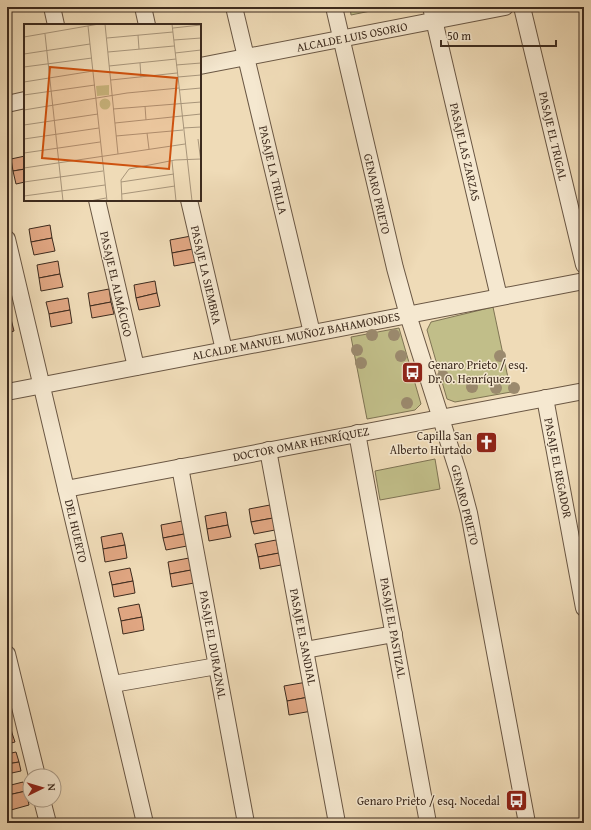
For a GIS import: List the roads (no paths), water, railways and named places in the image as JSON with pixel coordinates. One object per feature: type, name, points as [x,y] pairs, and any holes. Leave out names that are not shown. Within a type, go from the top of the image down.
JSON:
[{"type":"street","points":[[52,7],[56,24]]},
{"type":"street","points":[[143,7],[147,24]]},
{"type":"street","name":"PASAJE LA TRILLA","points":[[234,7],[312,333]]},
{"type":"street","name":"GENARO PRIETO","points":[[334,7],[395,268],[408,315],[458,475],[474,536],[527,823]]},
{"type":"street","name":"ALCALDE LUIS OSORIO","points":[[201,66],[341,39],[433,14],[505,7]]},
{"type":"street","name":"PASAJE EL TRIGAL","points":[[522,7],[584,265]]},
{"type":"street","name":"PASAJE LAS ZARZAS","points":[[433,14],[499,297]]},
{"type":"street","points":[[7,104],[24,100]]},
{"type":"street","name":"PASAJE EL ALMÁCIGO","points":[[97,201],[136,367]]},
{"type":"street","name":"PASAJE LA SIEMBRA","points":[[189,201],[224,350]]},
{"type":"street","name":"DEL HUERTO","points":[[7,239],[145,823]]},
{"type":"street","name":"ALCALDE MANUEL MUÑOZ BAHAMONDES","points":[[7,392],[584,281]]},
{"type":"street","name":"DOCTOR OMAR HENRÍQUEZ","points":[[66,489],[584,391]]},
{"type":"street","name":"PASAJE EL REGADOR","points":[[545,398],[583,600]]},
{"type":"street","name":"PASAJE EL PASTIZAL","points":[[357,434],[428,823]]},
{"type":"street","name":"PASAJE EL SANDIAL","points":[[268,450],[337,823]]},
{"type":"street","name":"PASAJE EL DURAZNAL","points":[[180,467],[246,823]]},
{"type":"street","points":[[305,650],[394,634]]},
{"type":"street","points":[[7,654],[35,768]]},
{"type":"street","points":[[112,684],[217,666]]},
{"type":"street","points":[[44,808],[48,823]]},
{"type":"place","name":"Genaro Prieto / esq. Dr. O. Henríquez","points":[[413,372]]},
{"type":"place","name":"Capilla San Alberto Hurtado","points":[[487,443]]},
{"type":"place","name":"Genaro Prieto / esq. Nocedal","points":[[516,801]]}]
